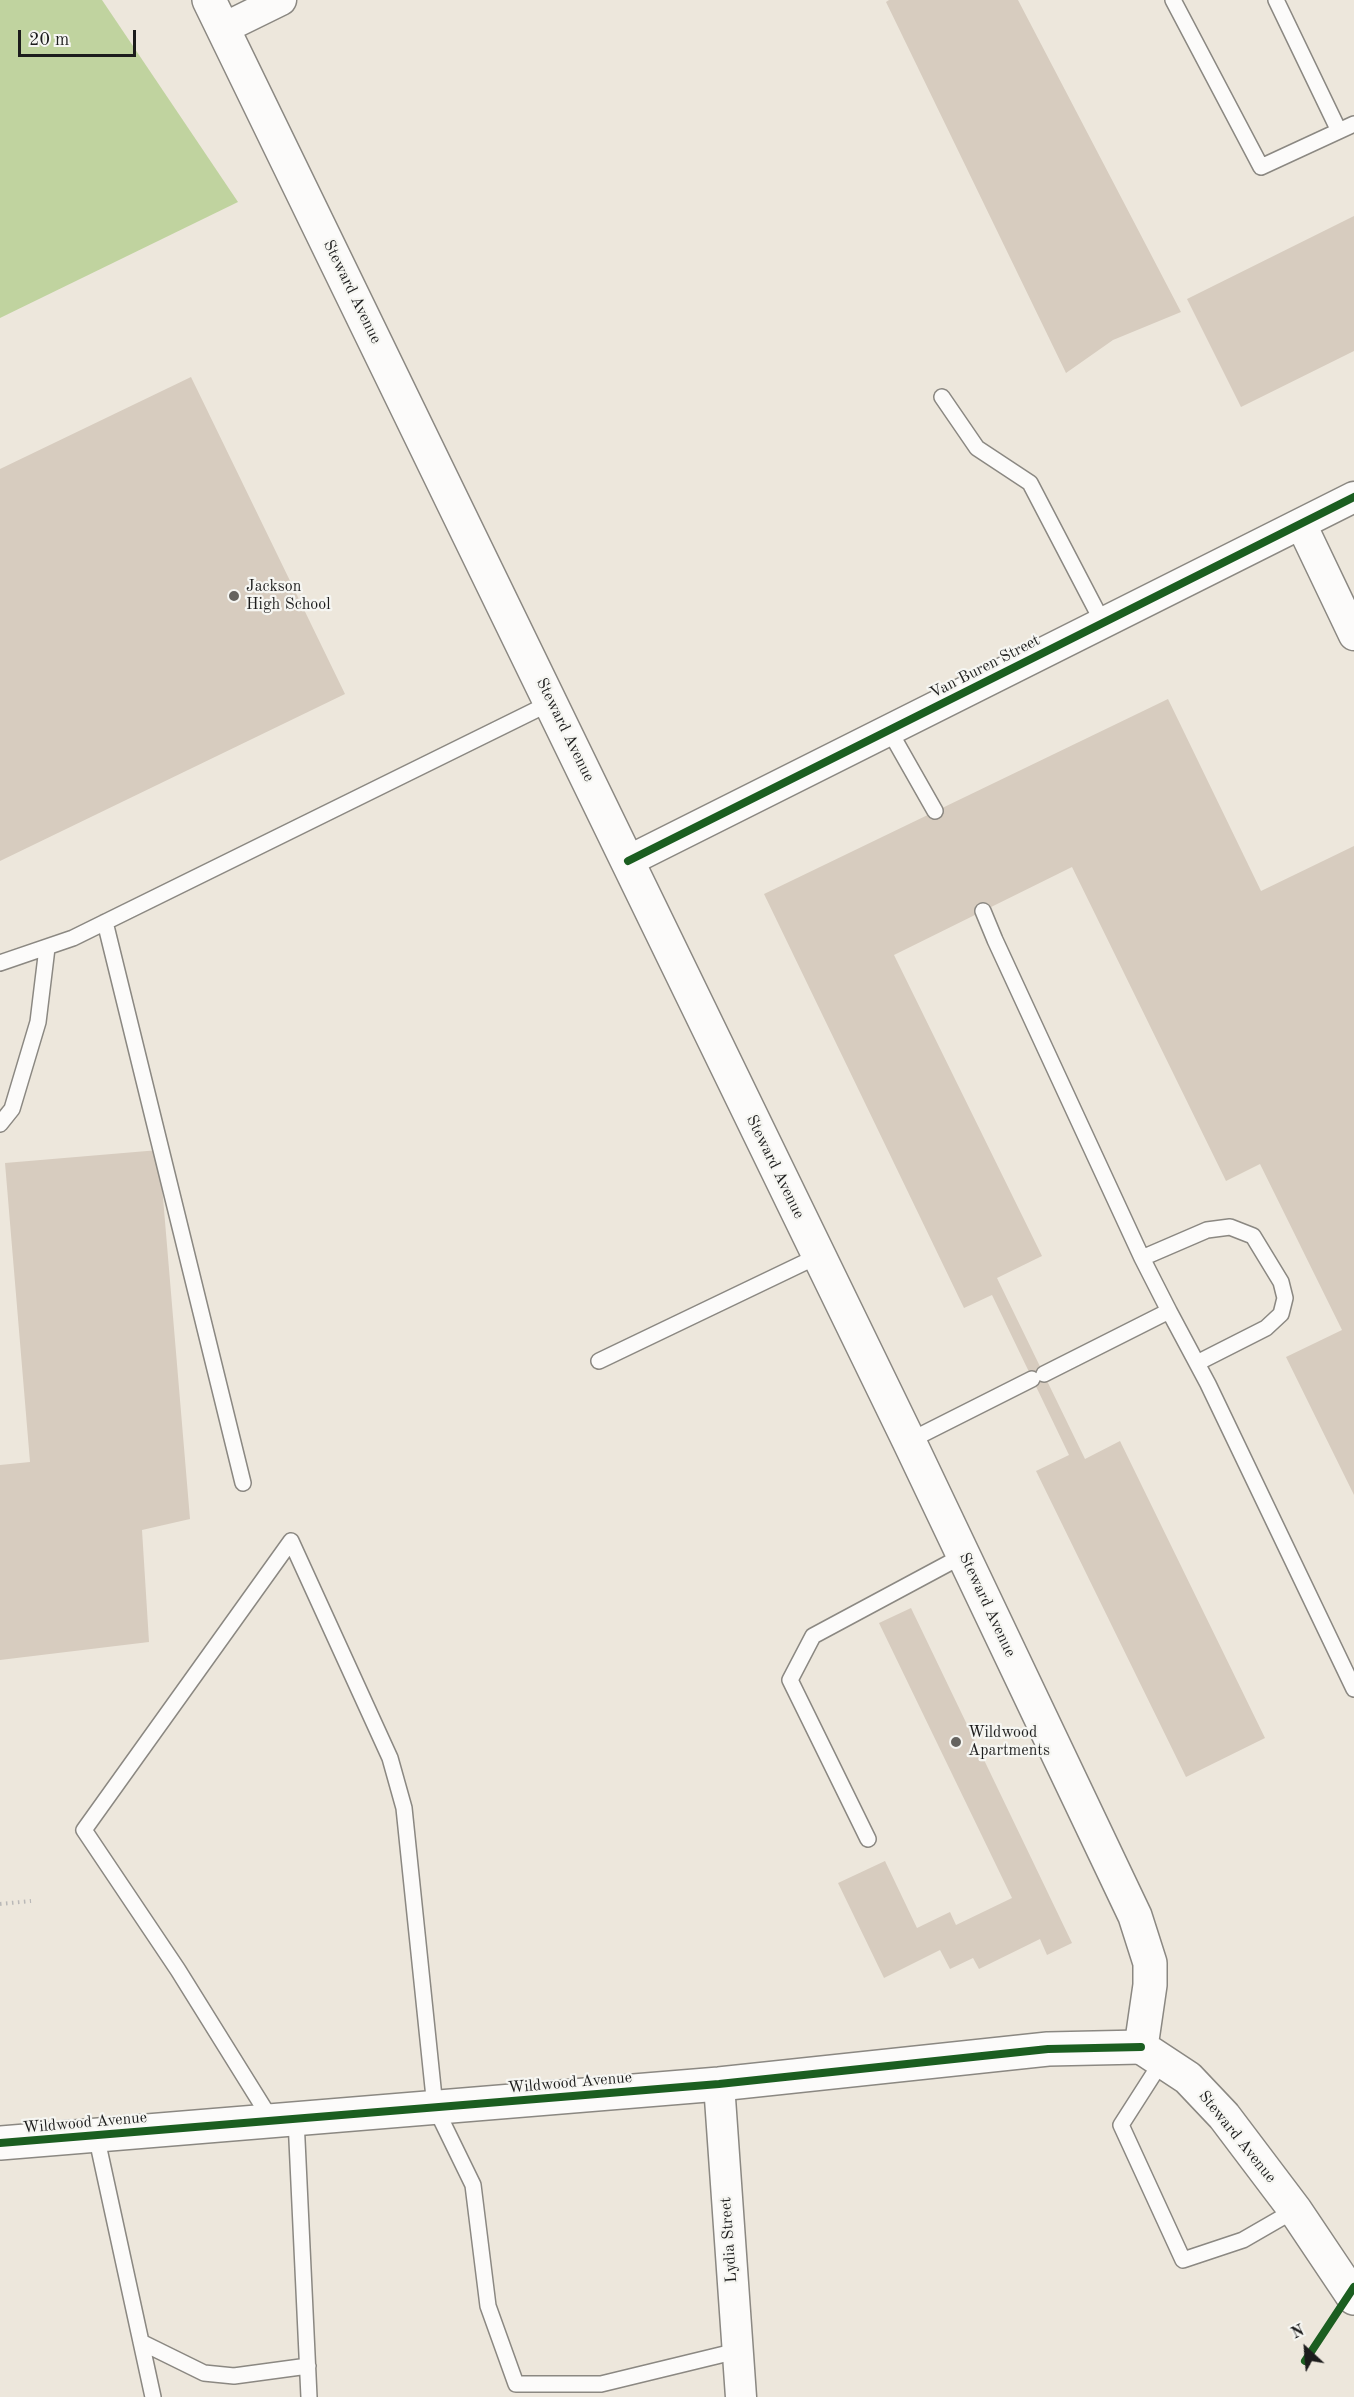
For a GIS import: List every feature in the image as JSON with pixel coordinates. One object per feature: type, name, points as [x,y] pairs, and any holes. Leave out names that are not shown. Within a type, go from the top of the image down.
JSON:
[{"type":"main road","name":"Steward Avenue","points":[[216,14],[552,702],[964,1555],[1144,1940],[1150,1963],[1152,2054],[1188,2078],[1217,2108],[1296,2210],[1354,2298]]},
{"type":"main road","name":"Wildwood Avenue","points":[[0,2143],[719,2084],[1048,2049],[1152,2054]]},
{"type":"street","points":[[216,14],[281,0]]},
{"type":"street","name":"Van Buren Street","points":[[628,861],[1354,497]]},
{"type":"street","points":[[1301,524],[1354,635]]},
{"type":"street","name":"Lydia Street","points":[[719,2084],[741,2397]]},
{"type":"lane","points":[[1173,0],[1261,167],[1354,124]]},
{"type":"lane","points":[[1276,0],[1340,131]]},
{"type":"lane","points":[[942,397],[977,448],[1030,483],[1103,623]]},
{"type":"lane","points":[[0,963],[47,948],[105,922],[552,702]]},
{"type":"lane","points":[[889,730],[935,811]]},
{"type":"lane","points":[[983,911],[1142,1258],[1197,1363],[1354,1689]]},
{"type":"lane","points":[[105,922],[243,1483]]},
{"type":"lane","points":[[0,1124],[12,1109],[38,1022],[47,948]]},
{"type":"lane","points":[[1142,1258],[1208,1230],[1230,1227],[1243,1230],[1252,1236],[1281,1282],[1285,1298],[1281,1314],[1266,1328],[1197,1363]]},
{"type":"lane","points":[[599,1361],[818,1256]]},
{"type":"lane","points":[[909,1441],[1169,1311]]},
{"type":"lane","points":[[309,2397],[284,2120],[178,1970],[84,1830],[291,1540],[390,1758],[404,1808],[435,2107],[473,2185],[488,2306],[516,2384],[601,2384],[737,2350]]},
{"type":"lane","points":[[868,1839],[790,1680],[813,1636],[964,1555]]},
{"type":"lane","points":[[1152,2054],[1121,2125],[1183,2260],[1243,2240],[1296,2210]]},
{"type":"lane","points":[[96,2135],[153,2397]]},
{"type":"lane","points":[[141,2342],[204,2373],[234,2376],[308,2366]]},
{"type":"path","points":[[0,1904],[31,1901]]},
{"type":"green space","points":[[0,0],[102,0],[238,202],[0,318]]},
{"type":"building","points":[[889,0],[1018,0],[1181,312],[1113,340],[1066,373],[886,2]]},
{"type":"building","points":[[1354,216],[1354,351],[1241,407],[1187,299]]},
{"type":"building","points":[[191,377],[345,694],[0,861],[0,469]]},
{"type":"building","points":[[1168,699],[1261,891],[1354,846],[1354,1495],[1286,1357],[1342,1330],[1260,1164],[1226,1181],[1072,867],[894,955],[1042,1256],[997,1278],[1085,1459],[1120,1441],[1265,1738],[1186,1777],[1036,1471],[1069,1455],[992,1295],[964,1308],[764,894]]},
{"type":"building","points":[[159,1150],[190,1519],[142,1530],[149,1642],[0,1660],[0,1465],[30,1462],[5,1163]]},
{"type":"building","name":"Wildwood Apartments","points":[[911,1608],[1072,1943],[1047,1955],[1040,1939],[979,1969],[973,1958],[950,1969],[940,1950],[884,1978],[838,1883],[885,1861],[917,1928],[950,1912],[956,1925],[1012,1898],[879,1623]]},
{"type":"cycle path","points":[[628,861],[1354,497]]},
{"type":"cycle path","points":[[0,2143],[719,2084],[1048,2049],[1141,2047]]},
{"type":"cycle path","points":[[1305,2361],[1354,2287]]},
{"type":"place","name":"Jackson High School","points":[[234,596]]},
{"type":"place","name":"Wildwood Apartments","points":[[956,1742]]}]
